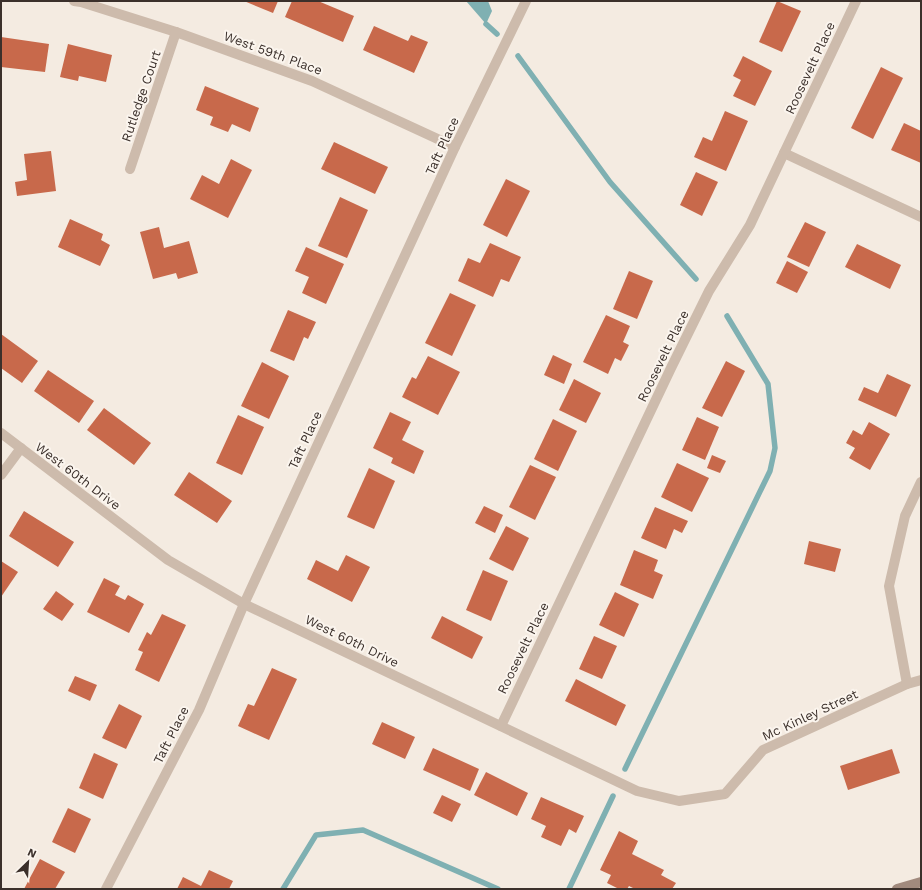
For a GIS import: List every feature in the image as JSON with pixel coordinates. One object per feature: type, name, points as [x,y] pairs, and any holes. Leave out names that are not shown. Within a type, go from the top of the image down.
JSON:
[{"type":"main road","points":[[900,888],[921,882]]},
{"type":"street","name":"West 59th Place","points":[[74,1],[176,32],[312,81],[455,147]]},
{"type":"street","name":"Taft Place","points":[[106,889],[199,710],[244,604],[455,147],[526,1]]},
{"type":"street","name":"Roosevelt Place","points":[[500,726],[684,340],[709,291],[750,225],[856,1]]},
{"type":"street","name":"Rutledge Court","points":[[130,169],[176,32]]},
{"type":"street","points":[[784,153],[921,217]]},
{"type":"street","name":"West 60th Drive","points":[[1,432],[168,560],[244,604],[637,791],[679,801],[725,794]]},
{"type":"street","points":[[1,475],[21,448]]},
{"type":"street","points":[[907,684],[889,586],[906,516],[921,482]]},
{"type":"street","name":"Mc Kinley Street","points":[[725,794],[763,750],[907,684],[921,680]]},
{"type":"water","points":[[466,1],[488,1],[492,11],[486,24]]},
{"type":"building","points":[[244,1],[278,1],[273,13]]},
{"type":"building","points":[[292,1],[318,1],[354,16],[343,42],[285,17]]},
{"type":"building","points":[[777,1],[801,11],[782,52],[759,42]]},
{"type":"building","points":[[374,26],[408,41],[411,35],[428,42],[414,73],[363,50]]},
{"type":"building","points":[[1,37],[49,44],[45,72],[1,67]]},
{"type":"building","points":[[68,44],[112,55],[106,82],[79,76],[78,81],[60,77]]},
{"type":"building","points":[[743,56],[772,71],[755,106],[733,96],[741,80],[733,76]]},
{"type":"building","points":[[881,67],[903,78],[873,139],[851,128]]},
{"type":"building","points":[[205,86],[259,108],[250,132],[232,124],[228,132],[210,125],[213,117],[196,110]]},
{"type":"building","points":[[725,111],[748,121],[726,171],[694,157],[703,137],[712,141]]},
{"type":"building","points":[[904,123],[921,131],[921,163],[891,150]]},
{"type":"building","points":[[334,142],[388,167],[375,194],[321,169]]},
{"type":"building","points":[[51,151],[56,191],[17,196],[15,182],[27,180],[24,154]]},
{"type":"building","points":[[231,159],[252,170],[228,218],[190,199],[202,175],[219,184]]},
{"type":"building","points":[[696,172],[718,182],[702,216],[680,205]]},
{"type":"building","points":[[506,179],[530,191],[507,237],[483,225]]},
{"type":"building","points":[[340,197],[368,210],[347,258],[318,246]]},
{"type":"building","points":[[70,219],[103,234],[101,240],[110,245],[100,266],[58,247]]},
{"type":"building","points":[[805,222],[826,232],[809,267],[787,257]]},
{"type":"building","points":[[159,227],[164,248],[189,241],[198,273],[178,279],[176,273],[153,279],[140,232]]},
{"type":"building","points":[[490,243],[521,257],[509,282],[501,279],[493,297],[458,281],[468,258],[480,263]]},
{"type":"building","points":[[857,244],[901,265],[890,289],[845,267]]},
{"type":"building","points":[[306,247],[344,264],[326,304],[302,293],[309,277],[295,271]]},
{"type":"building","points":[[787,261],[808,272],[797,293],[776,283]]},
{"type":"building","points":[[629,271],[653,281],[637,319],[613,309]]},
{"type":"building","points":[[450,293],[476,305],[452,356],[425,343]]},
{"type":"building","points":[[288,310],[316,322],[308,339],[304,337],[294,361],[270,351]]},
{"type":"building","points":[[606,315],[630,326],[623,342],[629,345],[621,361],[615,358],[608,374],[583,362]]},
{"type":"building","points":[[1,334],[38,361],[22,383],[1,368]]},
{"type":"building","points":[[553,355],[572,364],[564,384],[544,375]]},
{"type":"building","points":[[428,356],[460,372],[438,415],[402,397],[412,377],[416,379]]},
{"type":"building","points":[[726,361],[745,371],[722,417],[702,408]]},
{"type":"building","points":[[262,362],[289,376],[269,419],[241,406]]},
{"type":"building","points":[[48,370],[94,401],[79,423],[34,391]]},
{"type":"building","points":[[887,374],[911,385],[896,417],[858,400],[864,387],[878,393]]},
{"type":"building","points":[[574,379],[601,393],[586,423],[559,410]]},
{"type":"building","points":[[104,408],[151,443],[134,465],[87,430]]},
{"type":"building","points":[[390,412],[411,422],[402,440],[424,451],[414,474],[391,463],[393,458],[373,448]]},
{"type":"building","points":[[238,415],[264,427],[242,475],[216,463]]},
{"type":"building","points":[[697,417],[719,427],[705,460],[682,450]]},
{"type":"building","points":[[553,419],[577,431],[558,471],[534,459]]},
{"type":"building","points":[[869,422],[890,434],[870,470],[849,458],[855,448],[846,443],[853,430],[862,435]]},
{"type":"building","points":[[712,455],[726,461],[720,473],[707,468]]},
{"type":"building","points":[[677,463],[709,478],[692,512],[661,497]]},
{"type":"building","points":[[530,465],[556,477],[535,520],[509,507]]},
{"type":"building","points":[[369,468],[395,481],[374,529],[347,517]]},
{"type":"building","points":[[189,472],[232,501],[217,523],[174,495]]},
{"type":"building","points":[[484,506],[503,515],[495,533],[475,523]]},
{"type":"building","points":[[655,507],[688,521],[682,533],[674,529],[666,549],[641,538]]},
{"type":"building","points":[[24,511],[74,542],[58,567],[9,536]]},
{"type":"building","points":[[506,526],[529,538],[513,571],[489,559]]},
{"type":"building","points":[[809,541],[841,549],[835,572],[804,564]]},
{"type":"building","points":[[634,550],[658,560],[654,571],[663,575],[653,599],[620,585]]},
{"type":"building","points":[[346,555],[370,567],[352,602],[307,579],[316,560],[338,571]]},
{"type":"building","points":[[1,561],[18,572],[1,597]]},
{"type":"building","points":[[483,570],[508,581],[491,621],[466,610]]},
{"type":"building","points":[[104,578],[120,586],[115,595],[125,600],[128,595],[144,604],[129,633],[87,612]]},
{"type":"building","points":[[56,591],[74,604],[62,621],[43,609]]},
{"type":"building","points":[[615,592],[639,604],[624,637],[599,625]]},
{"type":"building","points":[[162,614],[186,625],[159,682],[135,670],[143,652],[138,650],[147,632],[151,635]]},
{"type":"building","points":[[442,616],[483,637],[472,659],[431,638]]},
{"type":"building","points":[[594,636],[617,646],[602,679],[579,669]]},
{"type":"building","points":[[272,668],[297,679],[269,740],[238,726],[248,704],[254,706]]},
{"type":"building","points":[[75,676],[97,685],[90,701],[68,691]]},
{"type":"building","points":[[576,679],[626,705],[616,726],[565,701]]},
{"type":"building","points":[[119,704],[142,716],[126,749],[102,738]]},
{"type":"building","points":[[382,722],[415,737],[405,759],[372,744]]},
{"type":"building","points":[[433,748],[479,769],[470,791],[423,770]]},
{"type":"building","points":[[892,749],[900,773],[848,790],[840,766]]},
{"type":"building","points":[[94,753],[118,764],[103,799],[79,788]]},
{"type":"building","points":[[486,772],[528,793],[517,816],[474,795]]},
{"type":"building","points":[[442,795],[461,804],[452,822],[433,813]]},
{"type":"building","points":[[541,797],[584,816],[576,833],[569,829],[561,846],[541,837],[546,826],[531,819]]},
{"type":"building","points":[[68,808],[91,819],[75,853],[52,842]]},
{"type":"building","points":[[619,831],[638,841],[632,854],[664,870],[661,875],[676,883],[672,889],[635,889],[629,886],[627,889],[619,889],[607,883],[611,875],[600,870]]},
{"type":"building","points":[[40,859],[65,872],[55,889],[24,889]]},
{"type":"building","points":[[209,870],[233,881],[229,889],[177,889],[183,877],[201,886]]},
{"type":"waterway","points":[[486,24],[497,34]]},
{"type":"waterway","points":[[518,56],[610,182],[696,279]]},
{"type":"waterway","points":[[625,769],[770,471],[775,448],[768,384],[727,316]]},
{"type":"waterway","points":[[569,889],[613,796]]},
{"type":"waterway","points":[[283,889],[316,835],[363,830],[498,889]]}]
